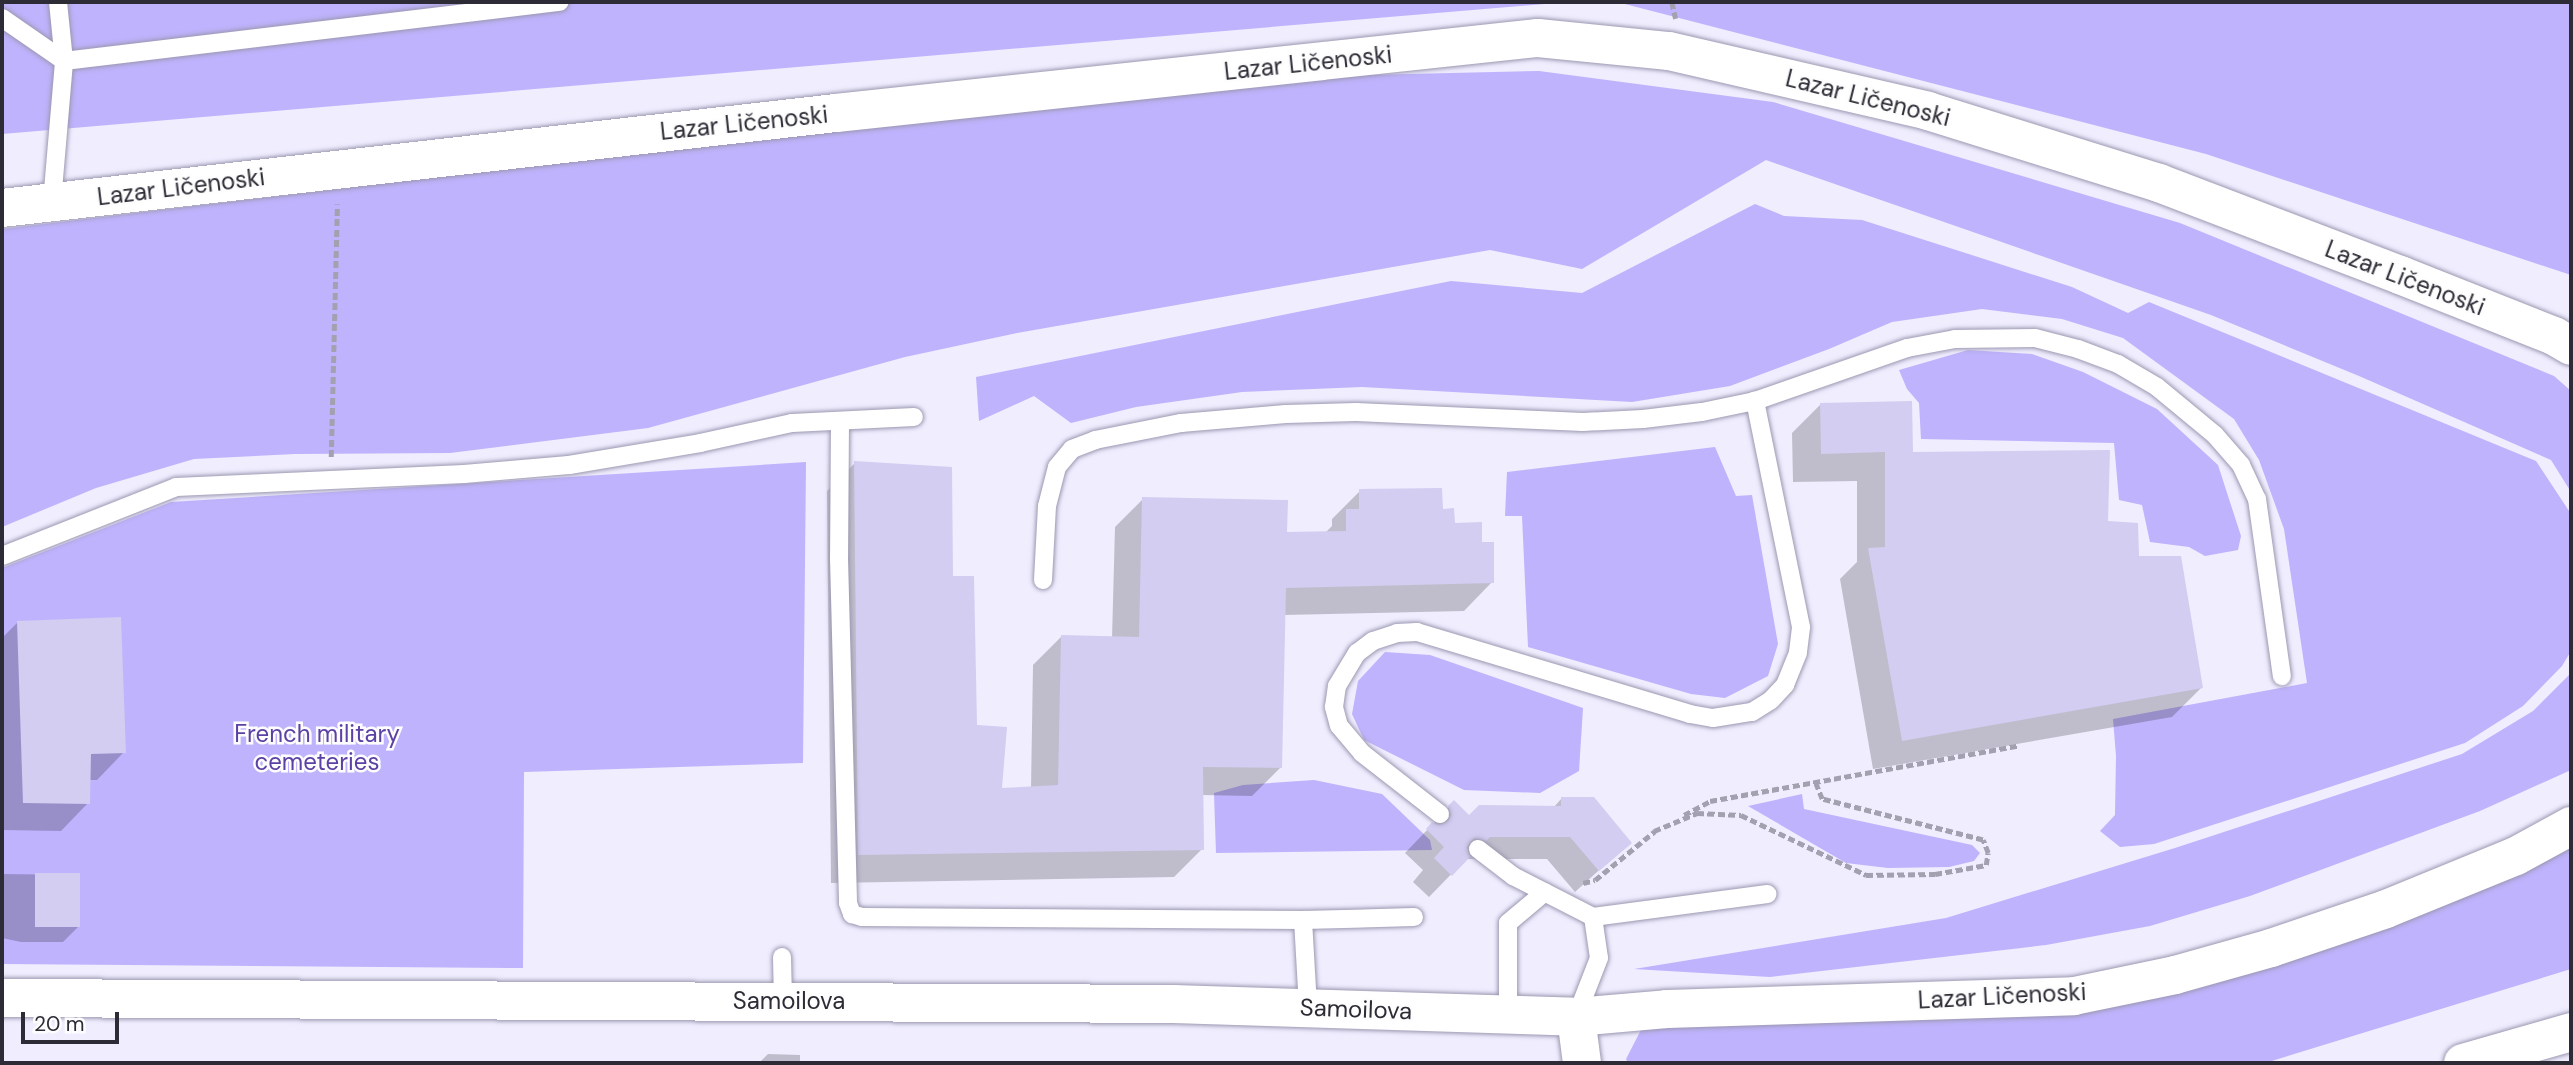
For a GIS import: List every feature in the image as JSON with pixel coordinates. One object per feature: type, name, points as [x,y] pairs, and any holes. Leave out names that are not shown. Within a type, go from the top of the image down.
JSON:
[{"type":"street","name":"Lazar Ličenoski","points":[[2,208],[1538,38],[1669,51],[1928,111],[2159,183],[2400,275],[2554,336],[2571,346]]},
{"type":"street","name":"Lazar Ličenoski","points":[[1576,1017],[1667,1009],[2074,996],[2175,975],[2360,917],[2516,856],[2571,826]]},
{"type":"street","name":"Samoilova","points":[[2,998],[783,1001],[1308,1008],[1576,1017]]},
{"type":"street","points":[[1576,1017],[1582,1063]]},
{"type":"street","points":[[2463,1063],[2560,1036]]},
{"type":"lane","points":[[52,202],[64,61],[58,2]]},
{"type":"lane","points":[[2,19],[64,61],[559,2]]},
{"type":"lane","points":[[1043,580],[1047,506],[1056,467],[1072,449],[1095,440],[1133,431],[1233,416],[1356,412],[1583,422],[1702,412],[1755,401],[1907,348],[1955,339],[2035,338],[2078,349],[2118,364],[2186,409],[2215,435],[2241,465],[2257,499],[2282,676]]},
{"type":"lane","points":[[1440,814],[1362,753],[1339,726],[1334,707],[1336,686],[1357,653],[1373,640],[1397,633],[1417,632],[1690,714],[1713,718],[1752,712],[1771,700],[1785,685],[1798,652],[1801,627],[1755,401]]},
{"type":"lane","points":[[2,556],[176,487],[464,474],[569,465],[700,443],[792,423],[914,417]]},
{"type":"lane","points":[[840,421],[839,558],[848,902],[852,914],[876,918],[1303,920],[1414,917]]},
{"type":"lane","points":[[1478,849],[1513,876],[1593,917],[1767,894]]},
{"type":"lane","points":[[1508,1013],[1508,923],[1545,892]]},
{"type":"lane","points":[[1576,1017],[1599,958],[1593,917]]},
{"type":"lane","points":[[1303,920],[1308,1008]]},
{"type":"lane","points":[[782,957],[783,1001]]},
{"type":"path","points":[[331,479],[338,169]]},
{"type":"path","points":[[1545,892],[1595,880],[1654,831],[1710,802],[2017,746]]},
{"type":"path","points":[[1654,831],[1697,813],[1741,815],[1866,874],[1936,874],[1986,864],[1988,853],[1983,840],[1822,799],[1816,784]]},
{"type":"green space","points":[[2,2],[1568,2],[2,134]]},
{"type":"green space","points":[[1617,2],[2571,2],[2571,275],[2206,154]]},
{"type":"green space","points":[[1539,71],[1773,102],[2180,223],[2554,376],[2571,391],[2571,492],[2551,460],[2359,376],[2211,315],[1766,160],[1582,269],[1490,250],[1017,333],[905,357],[648,428],[450,453],[295,454],[194,459],[96,488],[2,527],[2,229],[1280,77]]},
{"type":"green space","points":[[1755,204],[1784,216],[1862,220],[2072,287],[2128,313],[2149,302],[2536,461],[2571,514],[2571,651],[2562,666],[2523,706],[2465,743],[2154,844],[2120,847],[2100,831],[2115,815],[2116,756],[2113,719],[2307,683],[2284,529],[2259,460],[2234,419],[2123,338],[2062,319],[1982,309],[1892,322],[1730,386],[1632,402],[1362,387],[1242,392],[1136,407],[1071,423],[1034,396],[979,421],[976,377],[1451,281],[1582,293]]},
{"type":"green space","points":[[1968,350],[2032,354],[2083,372],[2157,409],[2218,465],[2241,536],[2238,550],[2205,556],[2189,547],[2150,542],[2142,505],[2119,500],[2114,443],[1921,439],[1919,403],[1907,389],[1899,370]]},
{"type":"green space","points":[[1715,447],[1736,496],[1752,495],[1778,644],[1768,676],[1725,698],[1691,694],[1528,647],[1522,516],[1505,516],[1507,472]]},
{"type":"green space","name":"French military cemeteries","points":[[806,462],[803,763],[524,772],[523,968],[2,964],[2,568],[171,502]]},
{"type":"green space","points":[[1385,652],[1430,655],[1583,708],[1579,771],[1540,793],[1464,790],[1364,740],[1352,714],[1358,681]]},
{"type":"green space","points":[[2571,673],[2571,770],[2480,811],[2250,896],[2150,926],[2046,945],[1770,977],[1634,969],[1946,918],[2175,848],[2462,754],[2533,711]]},
{"type":"green space","points":[[1314,780],[1382,794],[1430,840],[1432,850],[1216,853],[1214,793],[1243,785]]},
{"type":"green space","points":[[1802,794],[1804,809],[1972,845],[1980,853],[1974,861],[1949,867],[1888,868],[1846,863],[1748,806]]},
{"type":"green space","points":[[2571,844],[2571,969],[2265,1063],[1628,1063],[1626,1059],[1644,1024],[2095,1008]]},
{"type":"building","points":[[1912,401],[1913,452],[2110,450],[2108,521],[2138,523],[2139,556],[2181,556],[2203,688],[1902,741],[1868,548],[1885,547],[1885,452],[1821,454],[1820,403]]},
{"type":"building","points":[[854,461],[952,467],[953,576],[974,576],[977,725],[1007,727],[1002,788],[1058,785],[1061,635],[1139,637],[1142,497],[1288,500],[1287,532],[1346,531],[1346,509],[1359,509],[1359,489],[1442,488],[1443,509],[1454,508],[1455,523],[1482,522],[1482,542],[1494,542],[1494,583],[1286,588],[1282,768],[1203,767],[1204,850],[858,855]]},
{"type":"building","points":[[121,617],[126,753],[91,754],[90,804],[23,803],[17,621]]},
{"type":"building","points":[[1561,797],[1594,797],[1632,843],[1599,871],[1570,837],[1490,837],[1486,841],[1474,838],[1467,847],[1470,857],[1452,876],[1434,858],[1444,847],[1426,829],[1432,822],[1439,825],[1448,821],[1451,815],[1448,806],[1454,800],[1469,815],[1479,805],[1561,806]]},
{"type":"building","points":[[35,873],[80,873],[80,927],[35,927]]}]
